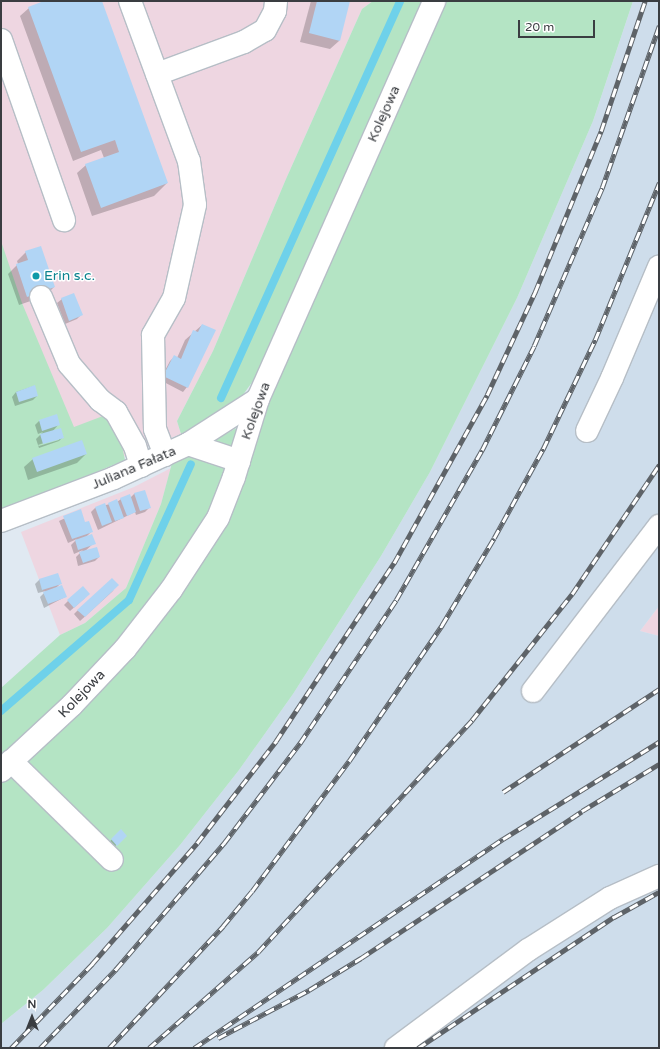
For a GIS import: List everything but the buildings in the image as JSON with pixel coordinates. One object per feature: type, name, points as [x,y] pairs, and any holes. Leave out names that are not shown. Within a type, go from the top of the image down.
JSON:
[{"type":"street","points":[[130,1],[190,161],[195,204],[174,298],[153,335],[155,428],[165,455]]},
{"type":"street","points":[[157,74],[244,42],[265,30],[275,11],[276,1]]},
{"type":"street","name":"Kolejowa","points":[[6,766],[72,705],[125,649],[171,590],[218,518],[239,461],[258,399],[434,1]]},
{"type":"street","points":[[1,40],[7,76],[64,220]]},
{"type":"street","points":[[587,431],[659,267]]},
{"type":"street","points":[[41,297],[69,364],[100,400],[116,412],[135,446],[141,466]]},
{"type":"street","name":"Juliana Fałata","points":[[1,521],[141,466],[165,455],[188,444],[258,399]]},
{"type":"street","points":[[188,444],[239,461]]},
{"type":"street","points":[[533,691],[659,526]]},
{"type":"street","points":[[6,766],[112,860]]},
{"type":"street","points":[[396,1048],[528,950],[610,898],[659,876]]},
{"type":"shaded area","points":[[1,1],[373,1],[362,9],[286,179],[213,351],[177,421],[181,434],[1,504]]},
{"type":"shaded area","points":[[633,1],[659,1],[659,606],[640,631],[659,636],[659,1048],[1,1048],[1,1024],[43,990],[107,928],[180,845],[239,770],[293,694],[381,556],[430,472],[517,298],[593,121]]},
{"type":"shaded area","points":[[171,468],[161,504],[126,588],[85,623],[60,635],[21,532],[134,487]]},
{"type":"shaded area","points":[[659,606],[659,636],[640,631]]},
{"type":"green space","points":[[373,1],[422,1],[258,374],[240,399],[216,416],[181,434],[177,421],[213,351],[286,179],[362,9]]},
{"type":"green space","points":[[446,1],[633,1],[593,121],[517,298],[430,472],[381,556],[293,694],[239,770],[180,845],[107,928],[43,990],[1,1024],[1,688],[60,635],[85,623],[126,588],[161,504],[172,463],[259,416]]},
{"type":"green space","points":[[1,241],[22,303],[74,427],[103,416],[114,426],[121,441],[125,460],[1,512]]},
{"type":"waterway","points":[[221,398],[400,1]]},
{"type":"waterway","points":[[1,711],[129,600],[191,464]]},
{"type":"railway","points":[[11,1048],[92,964],[197,843],[276,741],[394,563],[487,395],[535,292],[601,131],[645,1]]},
{"type":"railway","points":[[40,1048],[116,969],[224,843],[300,743],[396,600],[482,450],[534,346],[602,188],[659,26]]},
{"type":"railway","points":[[109,1048],[223,926],[252,891],[349,761],[442,625],[494,538],[543,449],[595,340],[659,183]]},
{"type":"railway","points":[[149,1048],[258,952],[472,720],[572,594],[659,465]]},
{"type":"railway","points":[[503,792],[659,689]]},
{"type":"railway","points":[[194,1048],[503,839],[659,742]]},
{"type":"railway","points":[[218,1038],[309,990],[361,958],[582,811],[659,764]]},
{"type":"railway","points":[[418,1048],[614,917],[659,892]]},
{"type":"place","name":"Erin s.c.","points":[[36,276]]}]
